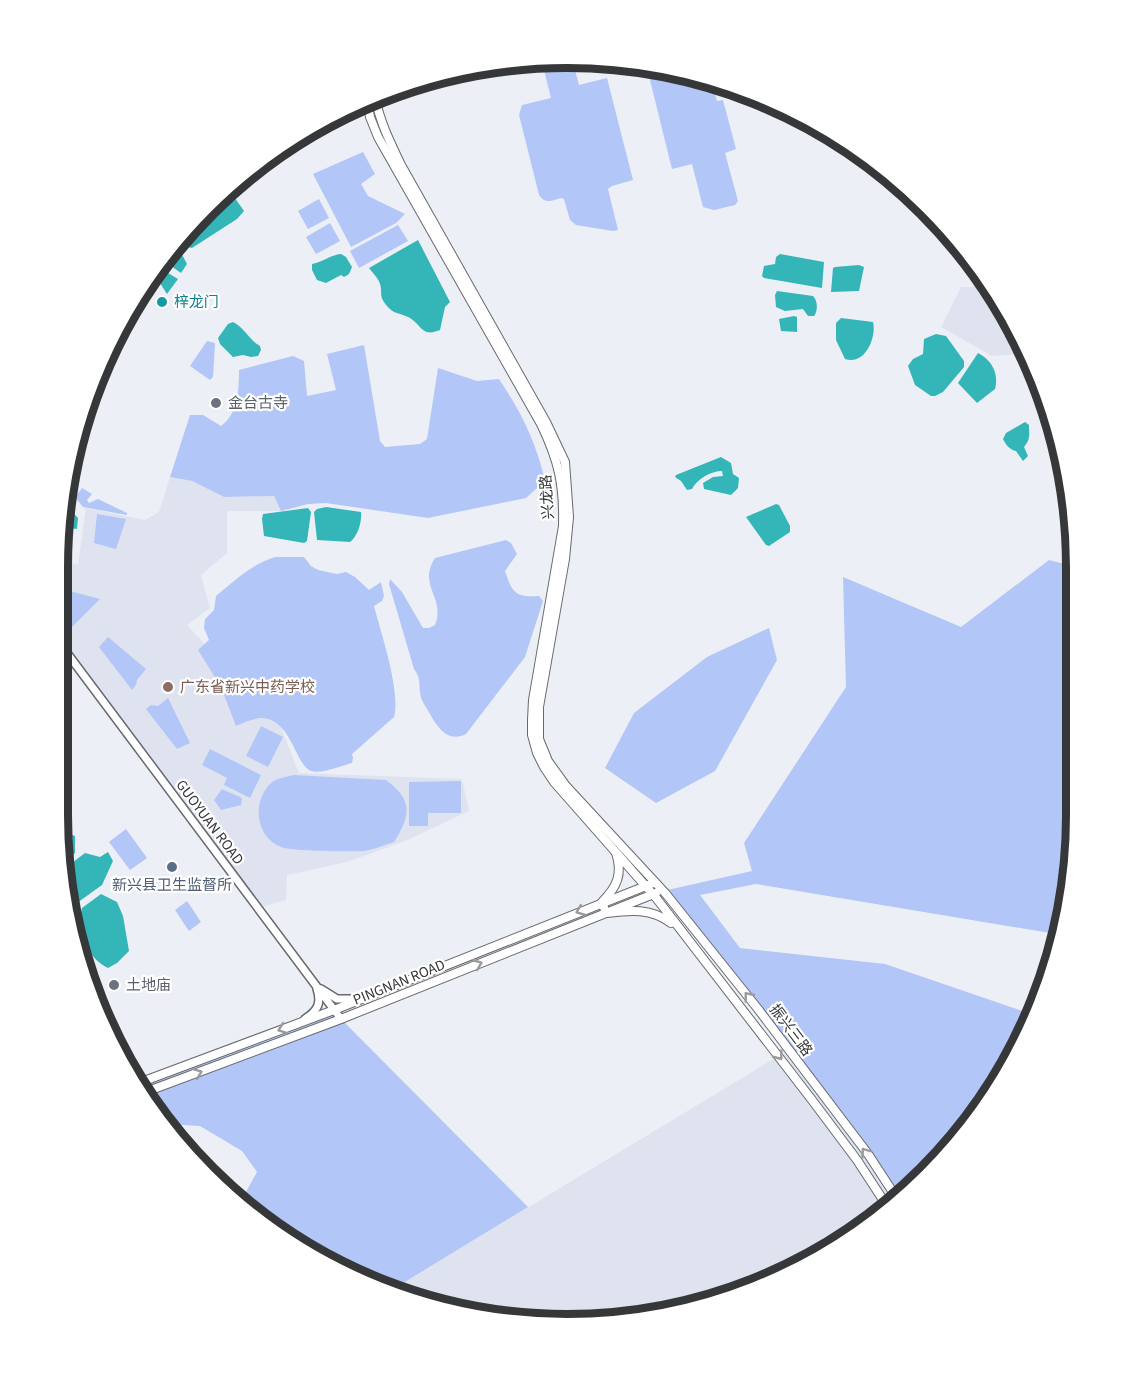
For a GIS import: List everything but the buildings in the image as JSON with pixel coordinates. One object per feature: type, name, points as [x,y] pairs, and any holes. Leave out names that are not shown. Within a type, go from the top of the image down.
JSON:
[{"type":"main road","name":"兴龙路","points":[[377,106],[379,116],[401,165],[546,422],[565,462],[569,499],[568,535],[539,707],[538,727],[543,750],[554,772],[655,882]]},
{"type":"main road","name":"兴龙路","points":[[369,109],[378,137],[540,424],[559,467],[564,500],[563,526],[533,700],[532,735],[537,753],[544,767],[564,793],[653,894]]},
{"type":"main road","points":[[615,849],[620,863],[619,880],[602,902],[606,913],[628,910],[647,911],[678,928]]},
{"type":"main road","name":"PINGNAN ROAD","points":[[144,1081],[334,1010],[655,882]]},
{"type":"main road","name":"振兴三路","points":[[655,882],[758,1009],[868,1154],[893,1193]]},
{"type":"main road","name":"PINGNAN ROAD","points":[[150,1090],[341,1019],[663,891]]},
{"type":"main road","name":"振兴三路","points":[[653,894],[857,1160],[884,1201]]},
{"type":"street","name":"GUOYUAN ROAD","points":[[68,654],[341,1019]]},
{"type":"street","points":[[315,984],[337,999],[363,998]]},
{"type":"street","points":[[301,1022],[318,1008],[320,1001],[315,984]]},
{"type":"shaded area","points":[[574,68],[579,85],[607,78],[633,180],[608,189],[618,230],[576,225],[570,220],[564,199],[546,201],[539,195],[519,115],[522,105],[551,98],[544,69]]},
{"type":"shaded area","points":[[649,75],[714,90],[717,101],[723,100],[736,149],[725,153],[738,201],[735,205],[714,210],[703,207],[692,164],[672,169]]},
{"type":"shaded area","points":[[363,152],[375,174],[361,184],[368,196],[405,214],[396,223],[351,247],[313,174]]},
{"type":"shaded area","points":[[233,196],[244,211],[237,219],[192,248],[186,244],[191,238]]},
{"type":"shaded area","points":[[319,199],[329,218],[308,229],[298,211]]},
{"type":"shaded area","points":[[330,223],[340,241],[316,254],[306,237]]},
{"type":"shaded area","points":[[398,225],[408,241],[359,268],[350,251]]},
{"type":"shaded area","points":[[418,240],[450,302],[445,307],[440,330],[434,332],[425,331],[413,320],[389,309],[383,299],[379,282],[369,268]]},
{"type":"shaded area","points":[[180,251],[187,264],[181,273],[170,265]]},
{"type":"shaded area","points":[[341,254],[346,257],[352,267],[349,274],[344,277],[341,275],[326,283],[317,280],[312,264]]},
{"type":"shaded area","points":[[780,254],[824,262],[822,288],[764,278],[762,276],[764,266],[775,264],[776,257]]},
{"type":"shaded area","points":[[859,265],[864,267],[859,291],[831,292],[833,268]]},
{"type":"shaded area","points":[[168,273],[178,279],[167,294],[159,279]]},
{"type":"shaded area","points":[[977,282],[982,289],[1000,317],[1018,354],[992,356],[941,327],[961,287],[972,287]]},
{"type":"shaded area","points":[[777,291],[813,296],[817,306],[814,316],[808,316],[803,309],[785,311],[776,307]]},
{"type":"shaded area","points":[[797,317],[797,332],[781,331],[779,319]]},
{"type":"shaded area","points":[[841,318],[873,322],[871,343],[863,355],[858,358],[845,359],[836,340],[836,323]]},
{"type":"shaded area","points":[[233,322],[260,346],[258,356],[233,357],[220,344],[218,338],[228,324]]},
{"type":"shaded area","points":[[936,334],[946,336],[964,361],[964,367],[943,392],[931,396],[915,385],[908,366],[913,359],[923,354],[924,339]]},
{"type":"shaded area","points":[[207,341],[215,343],[213,377],[210,380],[190,366]]},
{"type":"shaded area","points":[[364,345],[380,441],[385,447],[420,444],[427,439],[438,368],[477,381],[499,379],[527,427],[545,481],[526,498],[428,518],[326,503],[308,504],[281,511],[274,496],[224,497],[192,481],[170,477],[190,415],[203,415],[221,426],[231,415],[238,393],[239,370],[293,356],[304,361],[307,396],[336,390],[327,354]]},
{"type":"shaded area","points":[[978,353],[991,364],[996,383],[995,389],[977,403],[958,383]]},
{"type":"shaded area","points":[[1025,422],[1029,425],[1028,441],[1024,447],[1028,456],[1023,461],[1003,439],[1006,433]]},
{"type":"shaded area","points":[[721,457],[731,463],[733,474],[739,478],[738,488],[731,495],[704,489],[703,483],[713,477],[723,476],[722,471],[705,476],[692,489],[687,490],[675,477],[676,475]]},
{"type":"shaded area","name":"广东省新兴中药学校","points":[[170,477],[192,481],[224,497],[274,496],[281,511],[227,511],[227,553],[201,575],[210,608],[187,625],[280,725],[299,773],[462,779],[469,811],[405,841],[347,862],[287,875],[286,900],[258,908],[68,654],[68,564],[78,564],[86,508],[145,520],[159,512]]},
{"type":"shaded area","points":[[82,488],[92,494],[87,500],[89,503],[98,499],[127,515],[83,507],[75,497]]},
{"type":"shaded area","points":[[776,504],[779,505],[790,526],[790,532],[769,546],[746,517]]},
{"type":"shaded area","points":[[326,507],[361,512],[359,528],[350,542],[317,540],[314,512]]},
{"type":"shaded area","points":[[308,508],[311,512],[307,541],[304,543],[264,536],[263,514]]},
{"type":"shaded area","points":[[71,511],[78,518],[77,529],[70,528]]},
{"type":"shaded area","points":[[97,514],[126,519],[116,549],[94,543]]},
{"type":"shaded area","points":[[506,540],[511,543],[517,554],[505,571],[513,589],[520,595],[539,596],[543,601],[525,657],[466,734],[454,737],[444,733],[436,724],[422,699],[419,680],[389,584],[390,579],[402,592],[423,628],[429,628],[435,625],[437,615],[429,576],[435,558]]},
{"type":"shaded area","points":[[275,557],[304,557],[311,566],[318,570],[337,574],[346,572],[369,590],[381,582],[384,596],[382,601],[374,606],[393,678],[394,717],[352,754],[352,763],[326,771],[315,772],[306,767],[286,734],[272,720],[259,718],[236,726],[221,687],[198,650],[209,640],[204,628],[205,619],[214,610],[216,596],[251,568]]},
{"type":"shaded area","points":[[1049,560],[1066,564],[1065,848],[1062,880],[1052,933],[756,884],[700,895],[740,948],[885,964],[1025,1012],[1000,1065],[963,1119],[943,1144],[892,1194],[859,1145],[663,891],[752,871],[744,843],[846,687],[843,577],[961,627]]},
{"type":"shaded area","points":[[68,591],[100,599],[69,630]]},
{"type":"shaded area","points":[[769,628],[777,660],[715,771],[656,803],[605,768],[634,713],[707,657]]},
{"type":"shaded area","points":[[108,637],[146,669],[132,690],[99,647]]},
{"type":"shaded area","points":[[168,698],[190,743],[177,749],[146,709],[151,705],[158,706]]},
{"type":"shaded area","points":[[261,726],[283,737],[268,767],[246,756]]},
{"type":"shaded area","points":[[210,749],[261,775],[250,798],[224,785],[227,778],[202,765]]},
{"type":"shaded area","points":[[294,775],[386,780],[395,787],[405,801],[404,824],[394,842],[367,850],[307,850],[281,847],[266,836],[262,828],[259,819],[260,801],[271,783]]},
{"type":"shaded area","points":[[461,781],[461,813],[428,813],[428,826],[409,826],[409,782]]},
{"type":"shaded area","points":[[222,789],[242,798],[241,805],[221,810],[214,800]]},
{"type":"shaded area","points":[[126,829],[147,858],[130,870],[109,842]]},
{"type":"shaded area","points":[[69,834],[75,836],[75,853],[70,857]]},
{"type":"shaded area","points":[[108,852],[113,861],[102,885],[76,903],[71,864],[85,853],[100,857]]},
{"type":"shaded area","points":[[101,894],[117,902],[123,916],[129,951],[108,968],[94,958],[85,943],[81,926],[82,908]]},
{"type":"shaded area","points":[[187,901],[201,922],[189,931],[175,910]]},
{"type":"shaded area","points":[[334,1010],[528,1207],[399,1285],[317,1248],[244,1196],[257,1172],[242,1151],[200,1126],[175,1125],[144,1081]]},
{"type":"shaded area","points":[[790,1051],[892,1194],[817,1248],[728,1288],[664,1305],[600,1313],[534,1313],[502,1310],[470,1305],[399,1285]]},
{"type":"place","name":"梓龙门","points":[[162,302]]},
{"type":"place","name":"金台古寺","points":[[216,403]]},
{"type":"place","name":"广东省新兴中药学校","points":[[168,687]]},
{"type":"place","name":"新兴县卫生监督所","points":[[172,867]]},
{"type":"place","name":"土地庙","points":[[114,985]]}]
